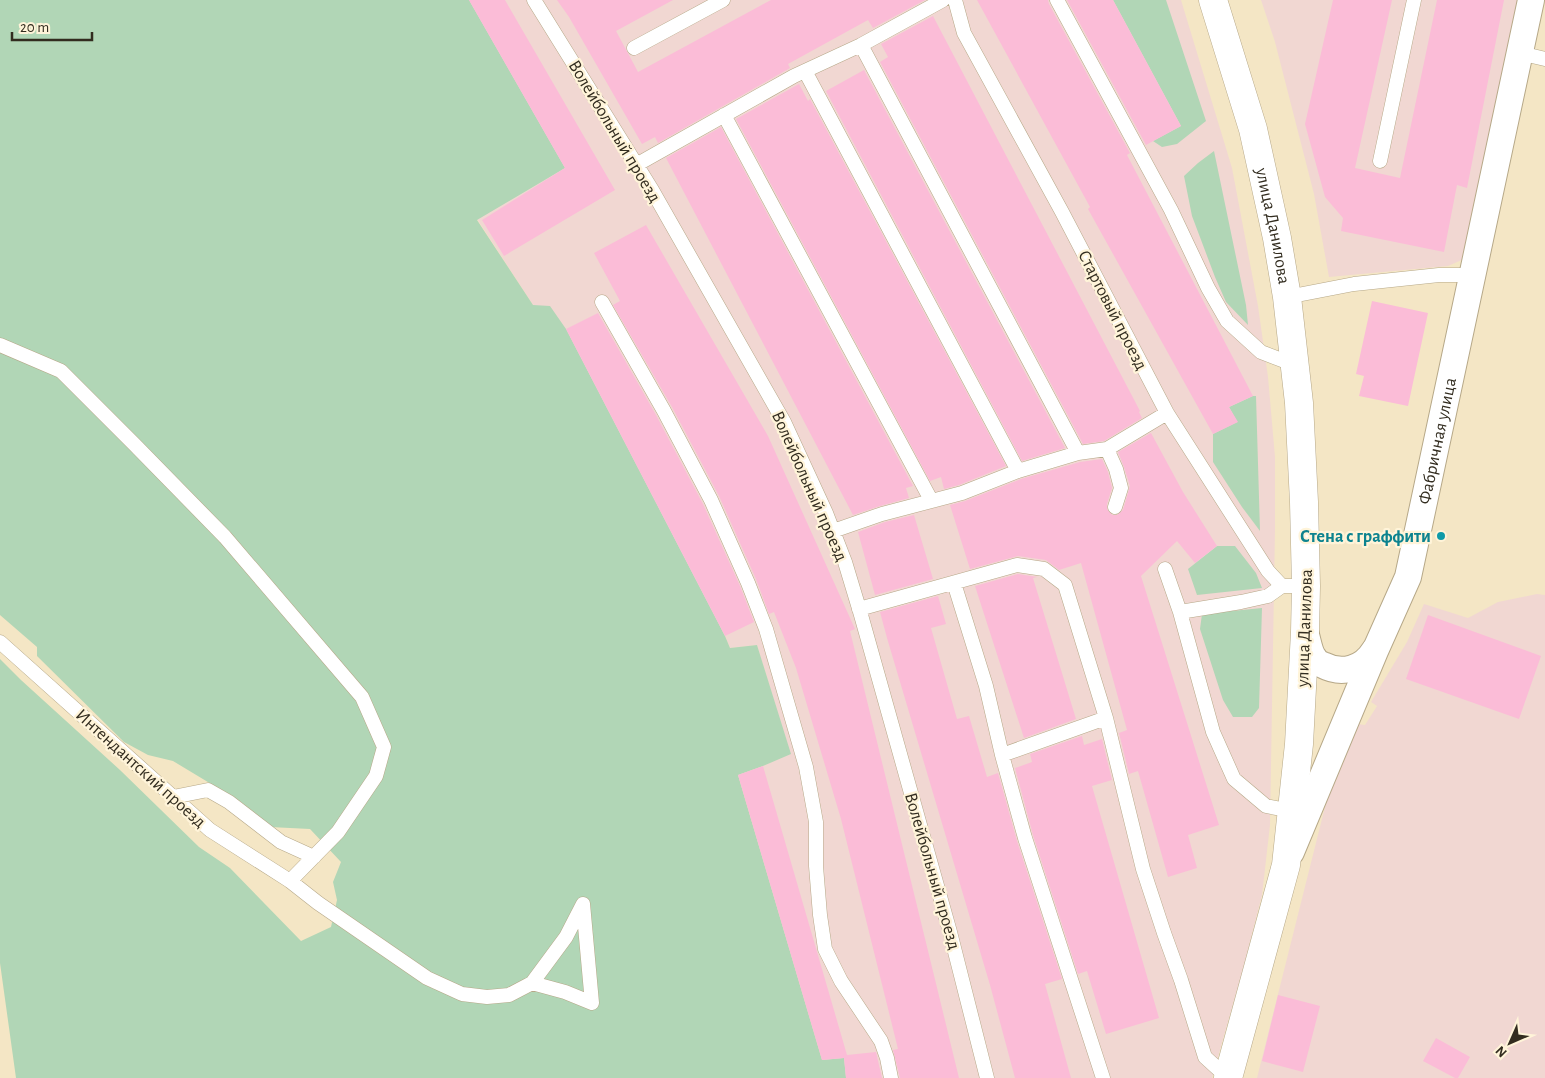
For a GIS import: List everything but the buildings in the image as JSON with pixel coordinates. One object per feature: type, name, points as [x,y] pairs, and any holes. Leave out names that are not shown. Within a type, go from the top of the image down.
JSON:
[{"type":"street","name":"улица Данилова","points":[[1213,0],[1253,129],[1277,238],[1287,297],[1295,365],[1303,482],[1294,586],[1305,632],[1299,744],[1286,865],[1228,1078]]},
{"type":"street","name":"Фабричная улица","points":[[1286,865],[1375,651],[1408,577],[1531,0]]},
{"type":"street","points":[[1305,632],[1313,658],[1332,669],[1346,670],[1356,667],[1365,662],[1375,651]]},
{"type":"lane","name":"Волейбольный проезд","points":[[534,0],[636,165],[784,422],[826,513],[859,609],[950,932],[987,1078]]},
{"type":"lane","points":[[634,48],[723,0]]},
{"type":"lane","name":"Стартовый проезд","points":[[955,0],[964,33],[1062,212],[1167,413],[1268,572],[1294,586]]},
{"type":"lane","points":[[1057,0],[1171,210],[1208,288],[1227,321],[1260,352],[1295,365]]},
{"type":"lane","points":[[1380,161],[1414,0]]},
{"type":"lane","points":[[636,165],[805,71],[861,45],[936,2]]},
{"type":"lane","points":[[861,45],[1078,453]]},
{"type":"lane","points":[[1520,52],[1545,59]]},
{"type":"lane","points":[[805,71],[1018,471]]},
{"type":"lane","points":[[724,115],[931,500]]},
{"type":"lane","points":[[1287,297],[1354,284],[1439,275],[1473,274]]},
{"type":"lane","points":[[602,302],[664,411],[711,500],[766,629],[807,776],[816,822],[816,866],[825,949],[840,982],[881,1041],[891,1078]]},
{"type":"lane","points":[[0,345],[61,371],[225,537],[362,697],[384,748],[376,776],[338,832],[290,881]]},
{"type":"lane","points":[[832,531],[882,514],[962,493],[1018,471],[1078,453],[1108,449],[1167,413]]},
{"type":"lane","points":[[1108,449],[1116,468],[1120,488],[1114,507]]},
{"type":"lane","points":[[859,609],[1017,565],[1044,569],[1065,585],[1106,718],[1143,869],[1205,1057],[1228,1078]]},
{"type":"lane","points":[[1166,569],[1180,612],[1212,732],[1234,778],[1266,806],[1292,811]]},
{"type":"lane","points":[[954,583],[986,686],[1002,755],[1025,838],[1103,1078]]},
{"type":"lane","points":[[1180,612],[1268,596],[1294,586]]},
{"type":"lane","name":"Интендантский проезд","points":[[0,642],[210,830],[290,881],[318,904],[427,978],[462,994],[487,997],[509,995],[532,984]]},
{"type":"lane","points":[[1002,755],[1106,718]]},
{"type":"lane","points":[[173,797],[208,790],[229,802],[281,842],[314,856]]},
{"type":"lane","points":[[583,904],[592,1003],[565,992],[532,984],[566,937],[583,904]]},
{"type":"shaded area","points":[[469,0],[1181,0],[1232,168],[1258,306],[1268,377],[1275,457],[1270,825],[1262,895],[1212,1078],[846,1078],[822,1061],[738,775],[790,753],[757,645],[730,648],[725,636],[533,305],[477,219]]},
{"type":"shaded area","points":[[1261,0],[1518,0],[1464,259],[1448,266],[1329,277],[1314,194],[1275,42]]},
{"type":"shaded area","points":[[1537,594],[1545,595],[1545,1078],[1257,1078],[1331,783],[1358,724],[1365,725],[1377,706],[1371,702],[1407,642],[1424,604],[1468,618],[1498,602]]},
{"type":"green space","points":[[0,0],[469,0],[565,168],[477,220],[533,305],[550,306],[566,329],[730,648],[757,645],[791,754],[738,775],[822,1060],[844,1058],[846,1078],[16,1078],[0,963],[0,659],[120,770],[199,847],[230,868],[301,941],[331,927],[337,900],[333,882],[341,862],[310,829],[270,827],[241,802],[173,761],[148,755],[124,742],[37,656],[37,647],[0,615]]},
{"type":"green space","points":[[1113,0],[1166,0],[1206,121],[1177,144],[1162,147],[1153,141],[1181,126]]},
{"type":"green space","points":[[1214,151],[1246,305],[1248,325],[1226,302],[1215,277],[1192,216],[1184,176]]},
{"type":"green space","points":[[1256,396],[1260,531],[1213,462],[1213,434],[1237,422],[1229,407]]},
{"type":"green space","points":[[1217,546],[1235,546],[1256,573],[1262,588],[1197,595],[1188,569]]},
{"type":"green space","points":[[1262,608],[1259,708],[1252,717],[1233,717],[1223,700],[1200,629],[1202,614]]},
{"type":"place","name":"Стена с граффити","points":[[1441,536]]}]
